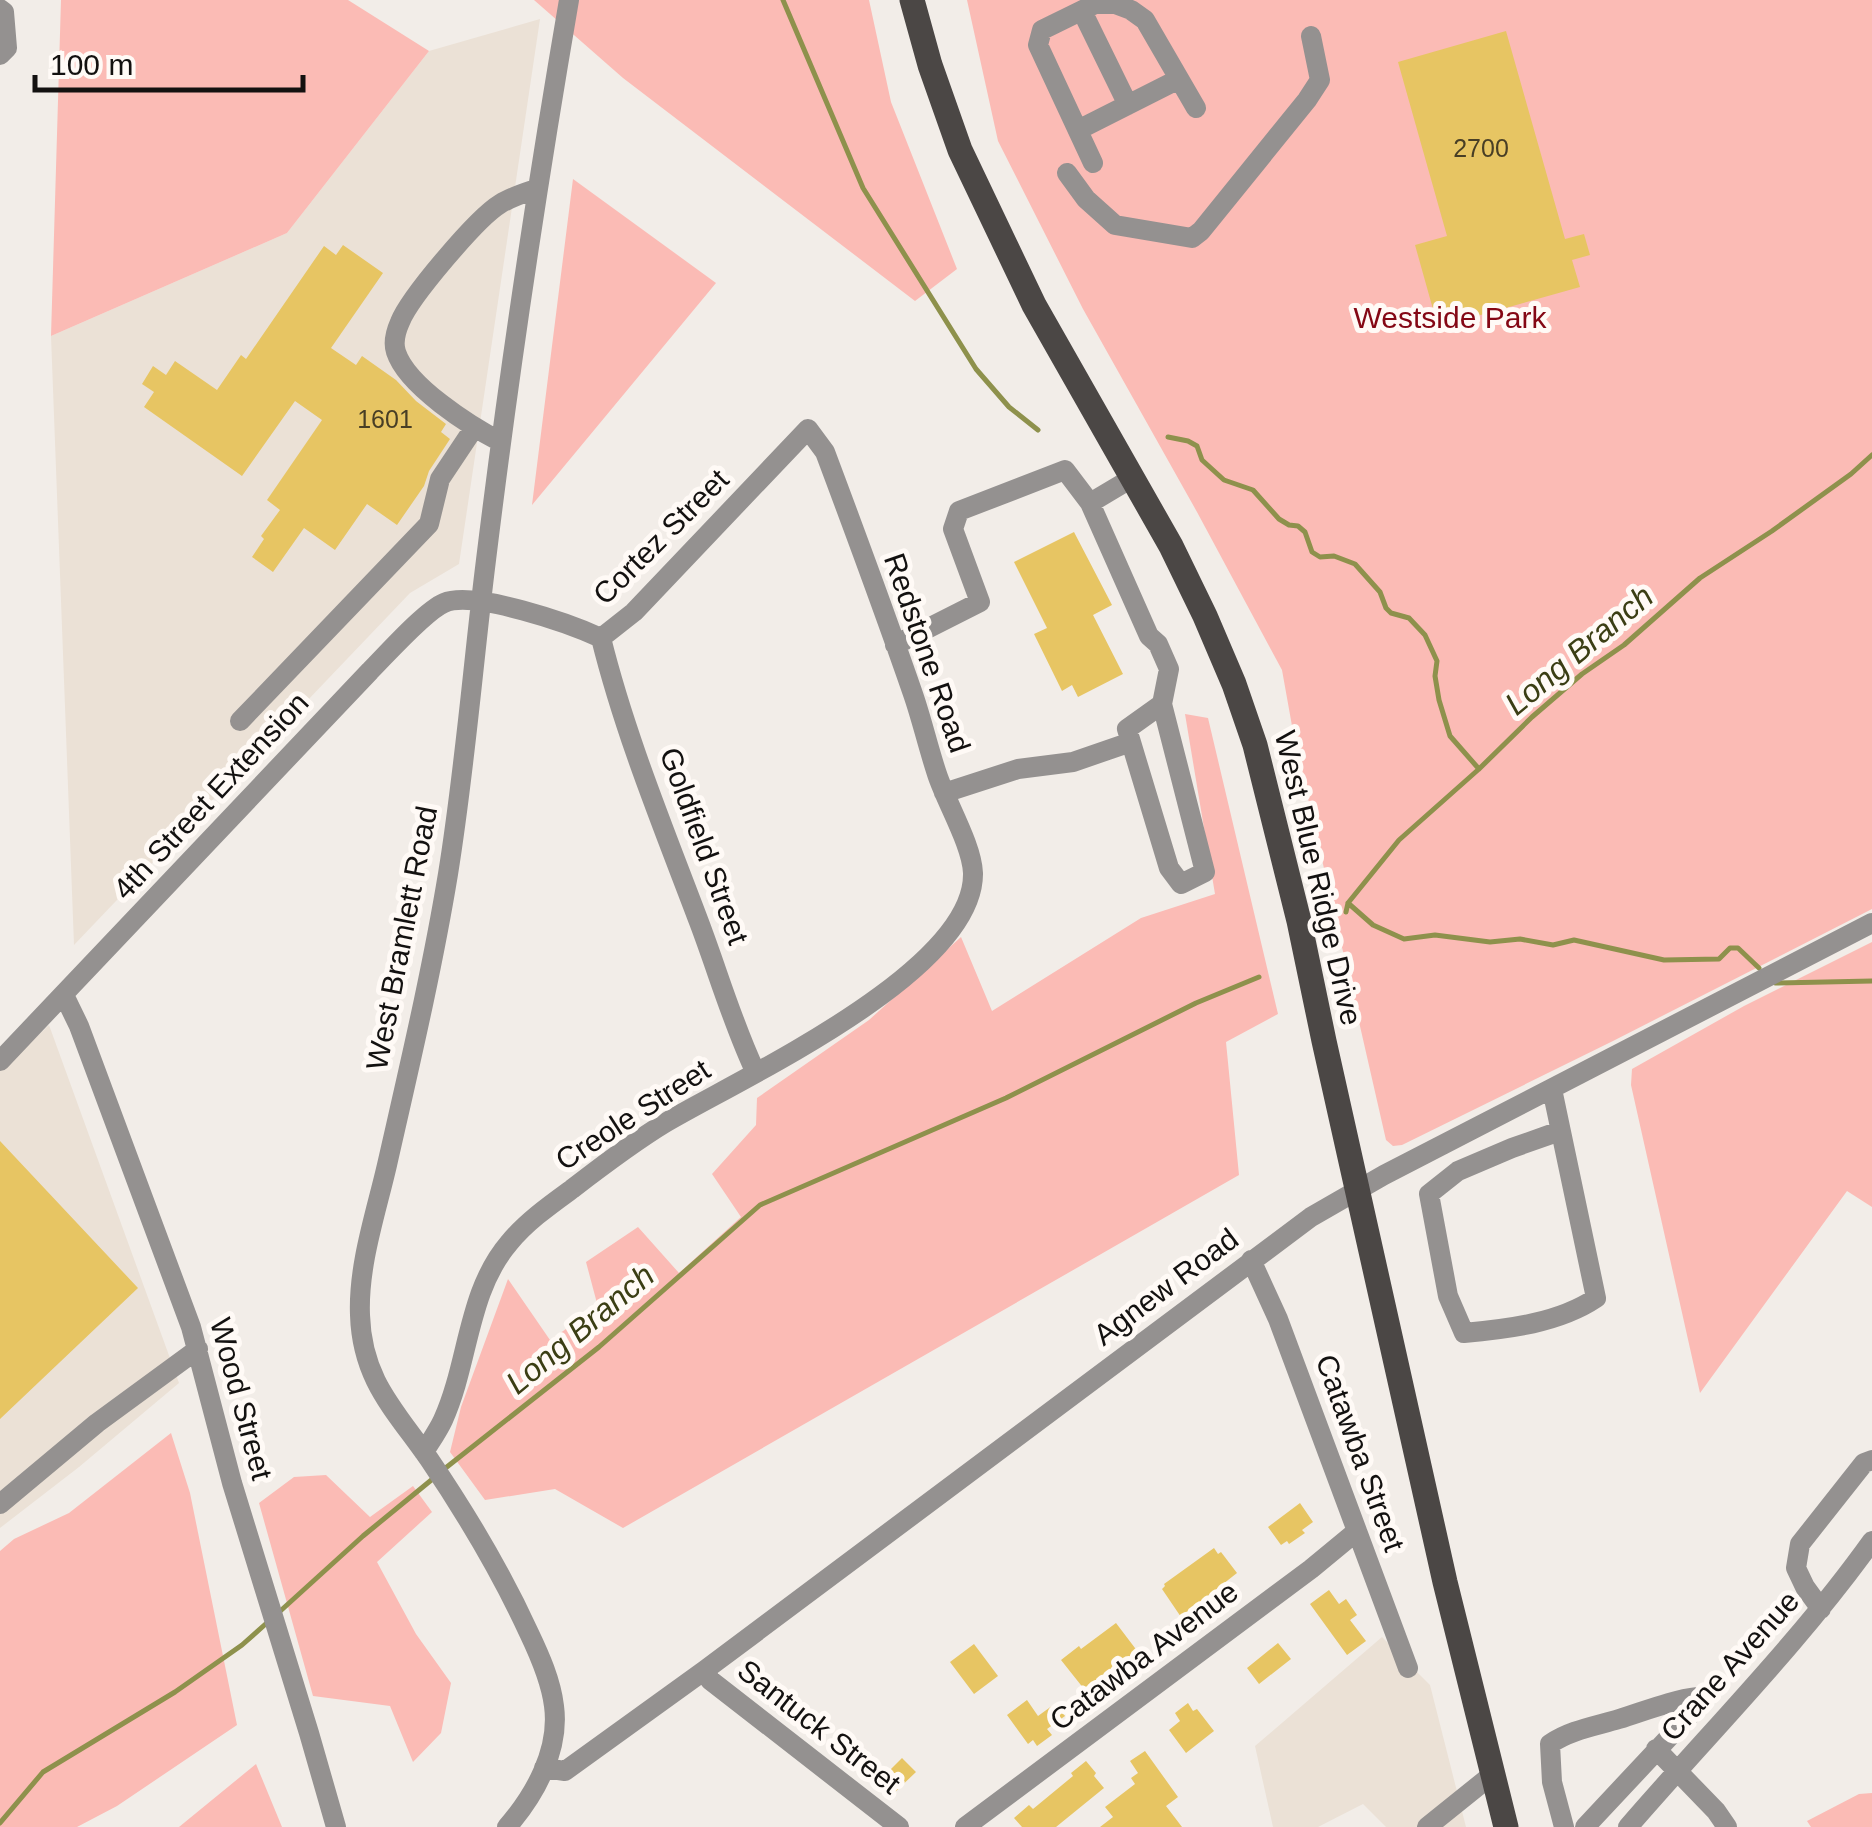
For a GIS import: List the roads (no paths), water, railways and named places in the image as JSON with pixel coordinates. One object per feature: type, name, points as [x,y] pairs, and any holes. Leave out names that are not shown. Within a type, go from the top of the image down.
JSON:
[{"type":"main road","name":"West Blue Ridge Drive","points":[[912,0],[960,150],[1034,305],[1171,546],[1234,684],[1255,745],[1299,920],[1444,1582],[1506,1827]]},
{"type":"street","name":"West Bramlett Road","points":[[506,1827],[533,1793],[553,1740],[555,1708],[548,1679],[498,1570],[372,1375],[362,1339],[360,1296],[448,878],[466,757],[501,442],[536,189],[569,0]]},
{"type":"street","points":[[1094,163],[1038,45],[1042,30],[1096,4],[1115,4],[1131,10],[1145,20],[1196,108]]},
{"type":"street","points":[[0,9],[4,12],[6,48],[0,55]]},
{"type":"street","points":[[1082,10],[1128,104]]},
{"type":"street","points":[[1066,173],[1086,199],[1115,225],[1192,238],[1320,80],[1312,36]]},
{"type":"street","points":[[1078,130],[1180,78]]},
{"type":"street","points":[[501,442],[474,428],[427,393],[397,356],[396,336],[405,313],[448,256],[492,210],[536,189]]},
{"type":"street","points":[[240,721],[429,524],[440,479],[474,428]]},
{"type":"street","name":"Cortez Street","points":[[481,601],[573,626],[601,638],[634,612],[808,429]]},
{"type":"street","name":"Redstone Road","points":[[808,429],[825,452],[972,864],[968,901]]},
{"type":"street","points":[[895,645],[980,602],[953,528],[958,511],[1065,470],[1090,502],[1168,669],[1162,704],[1205,872],[1181,884],[1169,868],[1127,729],[1162,704]]},
{"type":"street","points":[[1090,502],[1132,478]]},
{"type":"street","name":"4th Street Extension","points":[[0,1061],[432,610],[452,601],[481,601]]},
{"type":"street","name":"Goldfield Street","points":[[601,638],[659,816],[756,1073]]},
{"type":"street","points":[[944,793],[1018,769],[1073,762],[1131,742]]},
{"type":"street","name":"Creole Street","points":[[428,1458],[487,1276],[508,1244],[627,1147],[839,1025],[877,999],[938,944],[968,901]]},
{"type":"street","name":"Agnew Road","points":[[544,1768],[564,1772],[706,1670],[1311,1217],[1872,923]]},
{"type":"street","name":"Wood Street","points":[[64,995],[79,1026],[198,1349],[232,1483],[336,1827]]},
{"type":"street","points":[[1552,1090],[1596,1298],[1577,1310],[1502,1330],[1464,1333],[1448,1296],[1429,1194],[1458,1172],[1560,1131]]},
{"type":"street","name":"Catawba Street","points":[[1251,1260],[1278,1320],[1408,1668]]},
{"type":"street","points":[[0,1504],[97,1423],[198,1349]]},
{"type":"street","points":[[1821,1609],[1796,1568],[1800,1544],[1864,1463],[1872,1460]]},
{"type":"street","name":"Catawba Avenue","points":[[966,1827],[1357,1531]]},
{"type":"street","name":"Crane Avenue","points":[[1628,1827],[1786,1652],[1872,1541]]},
{"type":"street","name":"Santuck Street","points":[[706,1670],[710,1680],[900,1827]]},
{"type":"street","points":[[1564,1827],[1552,1782],[1550,1744],[1578,1731],[1698,1697],[1699,1702],[1688,1716],[1585,1827]]},
{"type":"street","points":[[1656,1749],[1715,1822]]},
{"type":"street","points":[[1427,1827],[1493,1774]]},
{"type":"waterway","points":[[783,0],[863,188],[976,369],[1009,407],[1038,430]]},
{"type":"waterway","points":[[1168,437],[1197,446],[1202,460],[1224,480],[1253,490],[1279,519],[1305,532],[1312,552],[1355,564],[1380,592],[1386,608],[1409,618],[1425,635],[1437,661],[1439,700],[1450,736],[1479,769]]},
{"type":"waterway","name":"Long Branch","points":[[1346,912],[1348,903],[1399,840],[1532,717],[1582,674],[1624,645],[1700,578],[1772,531],[1872,455]]},
{"type":"waterway","points":[[1348,903],[1373,925],[1404,939],[1435,935],[1490,942],[1520,939],[1553,945],[1574,940],[1664,960],[1719,959],[1730,948],[1738,948],[1759,968]]},
{"type":"waterway","name":"Long Branch","points":[[443,1470],[599,1347],[760,1205],[1006,1098],[1196,1003],[1259,977]]},
{"type":"waterway","points":[[1775,983],[1872,981]]},
{"type":"waterway","name":"Long Branch","points":[[277,1614],[435,1477]]},
{"type":"waterway","name":"Long Branch","points":[[0,1823],[43,1772],[175,1692],[269,1621]]},
{"type":"park label","name":"Westside Park","points":[[1450,318]]}]
